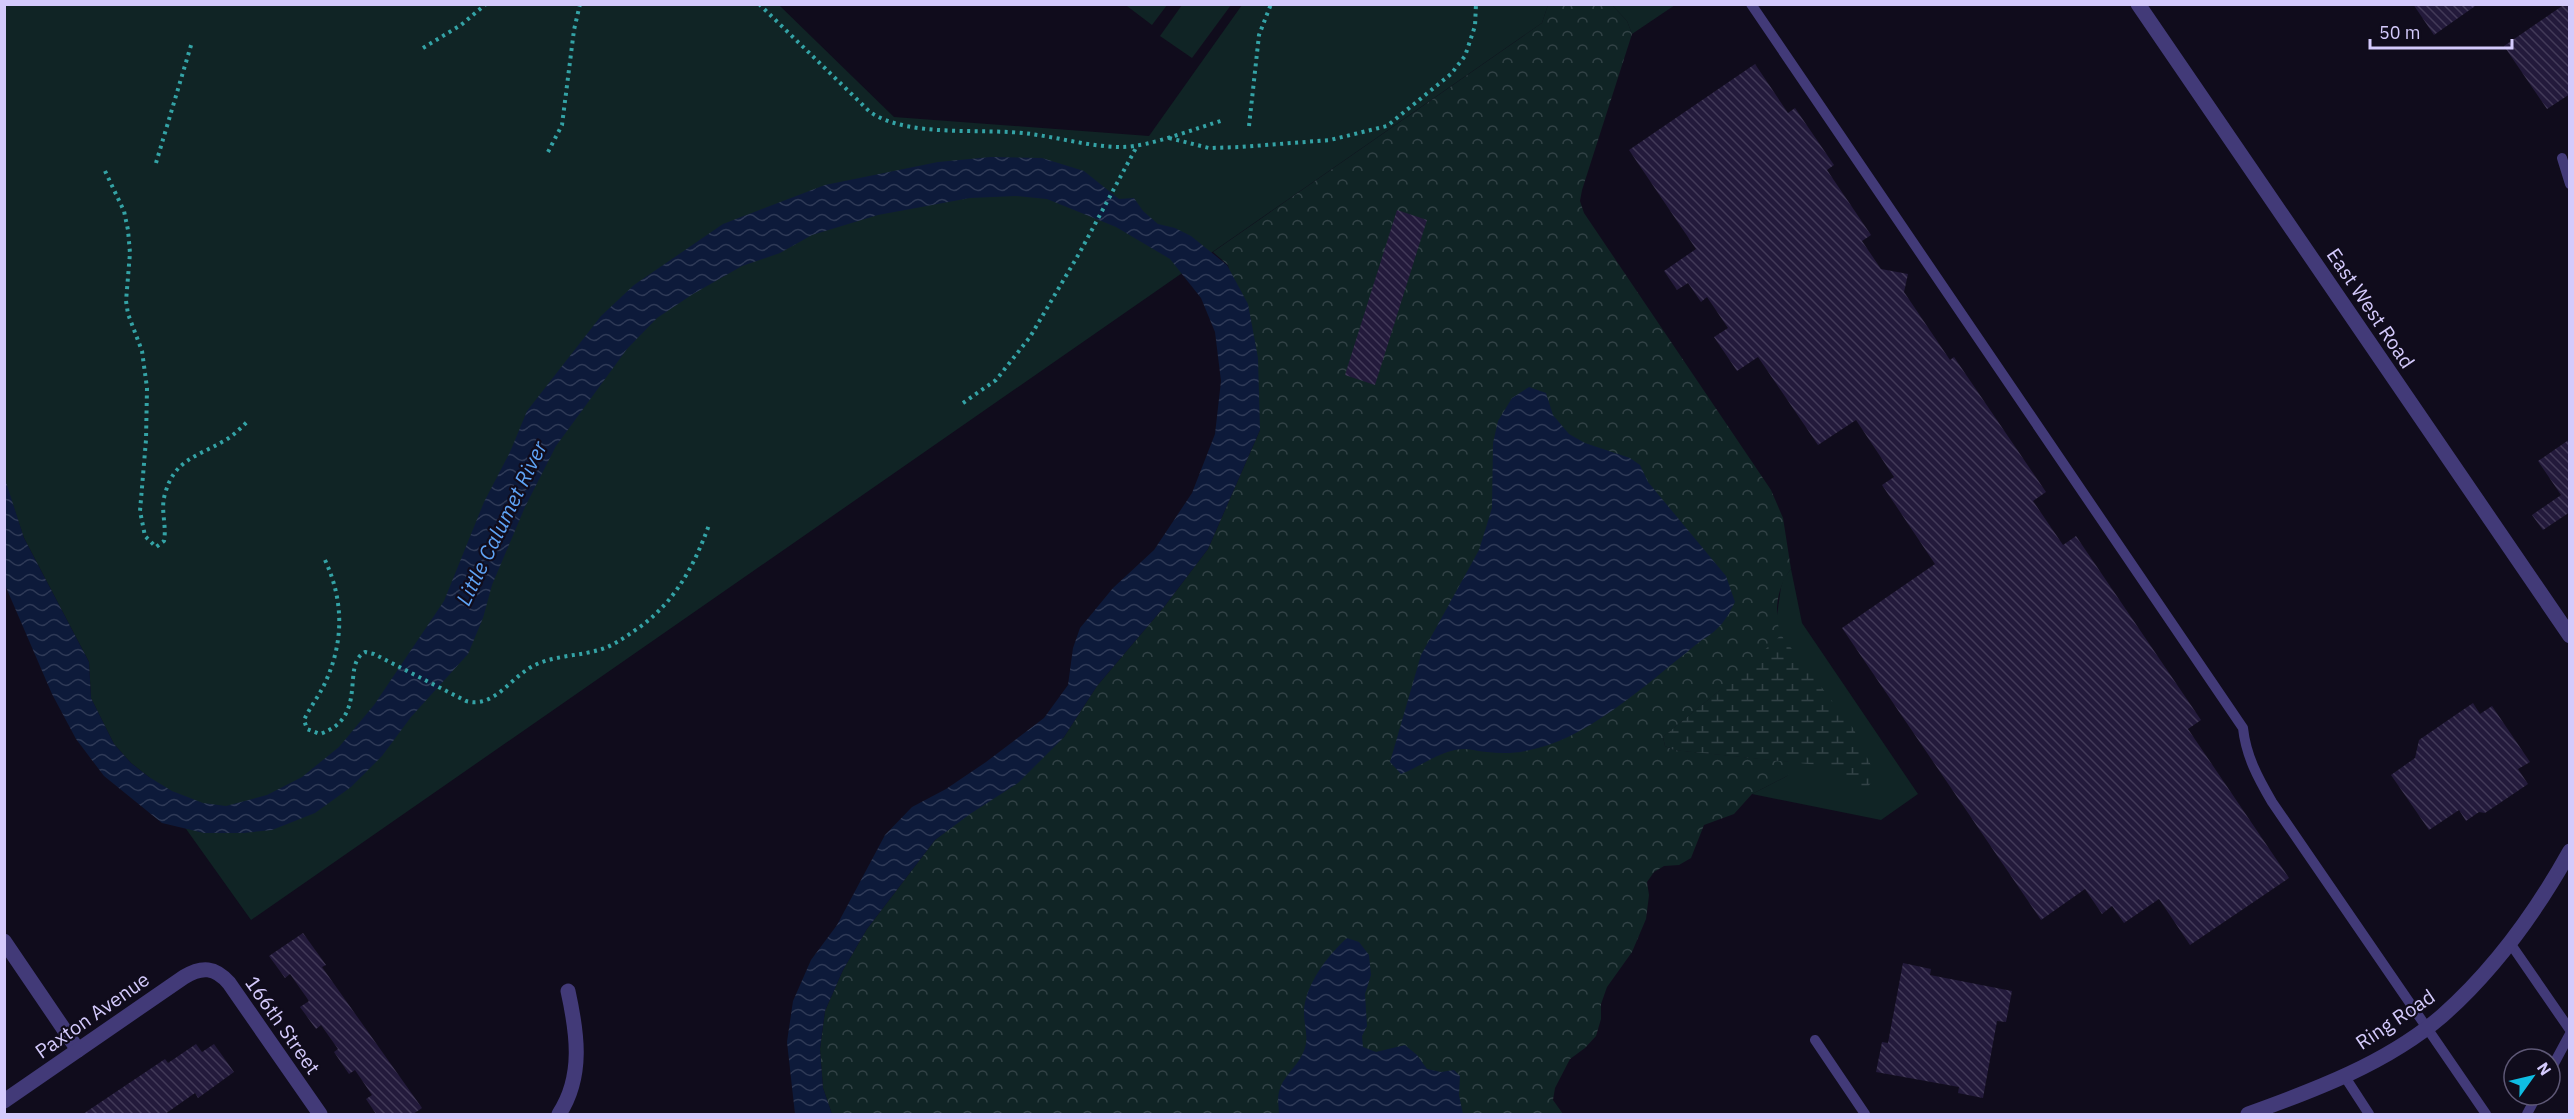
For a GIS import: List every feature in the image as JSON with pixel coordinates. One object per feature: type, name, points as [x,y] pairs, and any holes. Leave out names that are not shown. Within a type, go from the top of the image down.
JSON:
[{"type":"street","name":"East West Road","points":[[2138,4],[2570,636]]},
{"type":"street","name":"Ring Road","points":[[2248,1114],[2345,1077],[2441,1016],[2510,943],[2570,851]]},
{"type":"street","points":[[4,941],[78,1050]]},
{"type":"street","name":"Paxton Avenue","points":[[4,1101],[184,977],[205,969]]},
{"type":"street","name":"166th Street","points":[[205,969],[214,970],[230,983],[320,1114]]},
{"type":"street","points":[[559,1114],[571,1088],[578,1061],[575,1024],[568,990]]},
{"type":"lane","points":[[1751,4],[2242,728],[2245,746],[2254,770],[2272,802],[2486,1114]]},
{"type":"lane","points":[[2562,158],[2570,183]]},
{"type":"lane","points":[[2510,943],[2570,1032],[2562,1048]]},
{"type":"lane","points":[[1815,1040],[1865,1114]]},
{"type":"lane","points":[[2345,1077],[2369,1114]]},
{"type":"path","points":[[423,48],[461,25],[486,4]]},
{"type":"path","points":[[548,152],[562,125],[574,30],[580,4]]},
{"type":"path","points":[[759,4],[870,112],[890,123],[923,129],[1012,132],[1121,147],[1137,145],[1224,120]]},
{"type":"path","points":[[1249,126],[1259,35],[1271,4]]},
{"type":"path","points":[[1167,137],[1209,148],[1240,147],[1330,140],[1387,126],[1451,74],[1465,56],[1475,26],[1476,4]]},
{"type":"path","points":[[156,163],[192,42]]},
{"type":"path","points":[[963,403],[991,384],[1030,337],[1080,252],[1137,145]]},
{"type":"path","points":[[105,171],[124,210],[130,253],[126,301],[145,366],[146,440],[140,511],[141,525],[150,543],[156,546],[164,541],[162,508],[169,482],[177,470],[200,452],[222,443],[248,421]]},
{"type":"path","points":[[325,560],[338,596],[341,617],[334,660],[304,720],[307,729],[320,734],[336,726],[350,707],[353,691],[353,666],[356,659],[365,652],[374,654],[466,701],[479,703],[497,696],[521,672],[537,664],[603,649],[646,623],[676,593],[699,551],[709,525]]},
{"type":"green space","points":[[1128,4],[1167,5],[1152,25],[1127,6]]},
{"type":"green space","points":[[4,5],[779,5],[894,117],[1149,136],[1242,5],[1548,5],[1542,23],[251,920],[149,777],[131,763],[114,744],[91,698],[89,662],[24,538],[4,479]]},
{"type":"green space","points":[[1182,5],[1231,5],[1192,58],[1160,36]]},
{"type":"green space","points":[[1548,5],[1612,5],[1627,21],[1632,34],[1580,201],[1584,213],[1771,490],[1783,518],[1791,569],[1782,584],[1778,600],[1777,618],[1781,635],[1719,691],[1663,737],[1665,746],[1674,750],[1792,762],[1793,769],[1787,776],[1752,794],[1734,814],[1704,825],[1691,858],[1679,865],[1664,866],[1654,872],[1647,882],[1649,895],[1646,919],[1632,952],[1607,987],[1601,1004],[1601,1019],[1596,1036],[1570,1059],[1555,1088],[1553,1100],[1563,1114],[832,1114],[823,1088],[820,1049],[825,1011],[843,970],[867,929],[935,840],[1064,737],[1097,686],[1164,607],[1208,549],[1260,430],[1228,265],[1213,252],[1542,23]]},
{"type":"green space","points":[[1612,5],[1675,5],[1632,34],[1627,21]]},
{"type":"green space","points":[[1791,569],[1802,623],[1918,794],[1881,820],[1752,794],[1787,776],[1792,762],[1674,750],[1663,737],[1719,691],[1776,622],[1781,587]]},
{"type":"green space","points":[[1781,635],[1853,728],[1876,776],[1867,788],[1858,786],[1818,765],[1674,750],[1665,746],[1663,737],[1719,691]]},
{"type":"water","name":"Little Calumet River","points":[[991,157],[1042,158],[1084,171],[1119,199],[1134,198],[1143,211],[1158,224],[1175,228],[1191,236],[1227,265],[1248,304],[1258,358],[1260,430],[1208,549],[1164,607],[1097,686],[1064,737],[1018,783],[935,840],[867,929],[843,970],[825,1011],[820,1049],[823,1088],[832,1114],[795,1114],[787,1042],[793,1001],[811,960],[837,925],[885,835],[912,807],[946,789],[1044,718],[1068,685],[1073,648],[1080,628],[1113,588],[1154,550],[1192,493],[1215,434],[1221,381],[1215,332],[1201,298],[1170,259],[1116,227],[1047,199],[1016,196],[970,198],[878,215],[812,235],[780,253],[742,266],[657,318],[627,349],[556,446],[525,507],[492,585],[483,618],[468,654],[411,717],[382,756],[351,787],[315,813],[272,830],[243,833],[204,833],[162,823],[104,776],[76,739],[52,694],[5,585],[5,479],[24,538],[89,662],[91,698],[114,744],[131,763],[149,777],[172,791],[203,803],[226,806],[267,795],[302,777],[339,747],[374,705],[444,601],[484,502],[510,452],[527,411],[601,316],[634,285],[723,224],[825,185],[938,162]]},
{"type":"water","points":[[1529,387],[1546,393],[1553,415],[1569,434],[1585,443],[1630,458],[1640,465],[1648,482],[1726,576],[1735,602],[1718,628],[1624,702],[1580,731],[1559,741],[1519,752],[1500,753],[1468,749],[1448,752],[1401,774],[1390,762],[1421,655],[1479,550],[1492,508],[1493,443],[1498,421],[1512,398]]},
{"type":"water","points":[[1347,938],[1359,942],[1369,955],[1371,975],[1365,994],[1367,1026],[1362,1036],[1363,1047],[1376,1052],[1405,1045],[1417,1055],[1427,1069],[1441,1072],[1454,1070],[1460,1076],[1459,1095],[1463,1114],[1279,1114],[1278,1097],[1281,1087],[1305,1048],[1304,1013],[1308,992],[1325,962]]},
{"type":"building","points":[[2413,4],[2478,4],[2434,35]]},
{"type":"building","points":[[2565,4],[2570,4],[2570,94],[2547,109],[2504,46]]},
{"type":"building","points":[[1755,64],[1788,113],[1795,108],[1834,165],[1827,170],[1871,235],[1862,241],[1881,269],[1908,274],[1904,292],[1950,360],[1954,357],[2046,492],[2033,501],[2063,545],[2076,536],[2201,720],[2188,729],[2289,878],[2190,945],[2159,899],[2124,923],[2112,906],[2102,914],[2085,889],[2041,920],[1842,628],[1935,564],[1882,485],[1894,477],[1856,420],[1818,445],[1758,357],[1737,371],[1714,337],[1728,328],[1707,297],[1701,302],[1688,283],[1677,290],[1664,271],[1696,249],[1629,150]]},
{"type":"building","points":[[1397,210],[1427,220],[1375,385],[1345,375]]},
{"type":"building","points":[[2570,439],[2570,512],[2543,530],[2532,515],[2561,495],[2538,461]]},
{"type":"building","points":[[2473,703],[2480,714],[2492,706],[2530,762],[2518,769],[2528,784],[2485,813],[2479,812],[2466,821],[2459,810],[2429,830],[2391,775],[2415,758],[2419,740]]},
{"type":"building","points":[[303,933],[326,965],[322,967],[422,1108],[413,1114],[376,1114],[366,1099],[372,1095],[355,1070],[349,1074],[334,1052],[338,1049],[321,1025],[316,1029],[300,1007],[309,1001],[290,974],[285,978],[269,956]]},
{"type":"building","points":[[1903,963],[1931,969],[1930,975],[2012,991],[2006,1022],[1997,1021],[1983,1098],[1958,1093],[1959,1087],[1876,1072],[1882,1042],[1888,1043]]},
{"type":"building","points":[[196,1044],[202,1052],[214,1044],[234,1072],[198,1098],[195,1093],[165,1114],[83,1114],[165,1059],[168,1063]]}]
